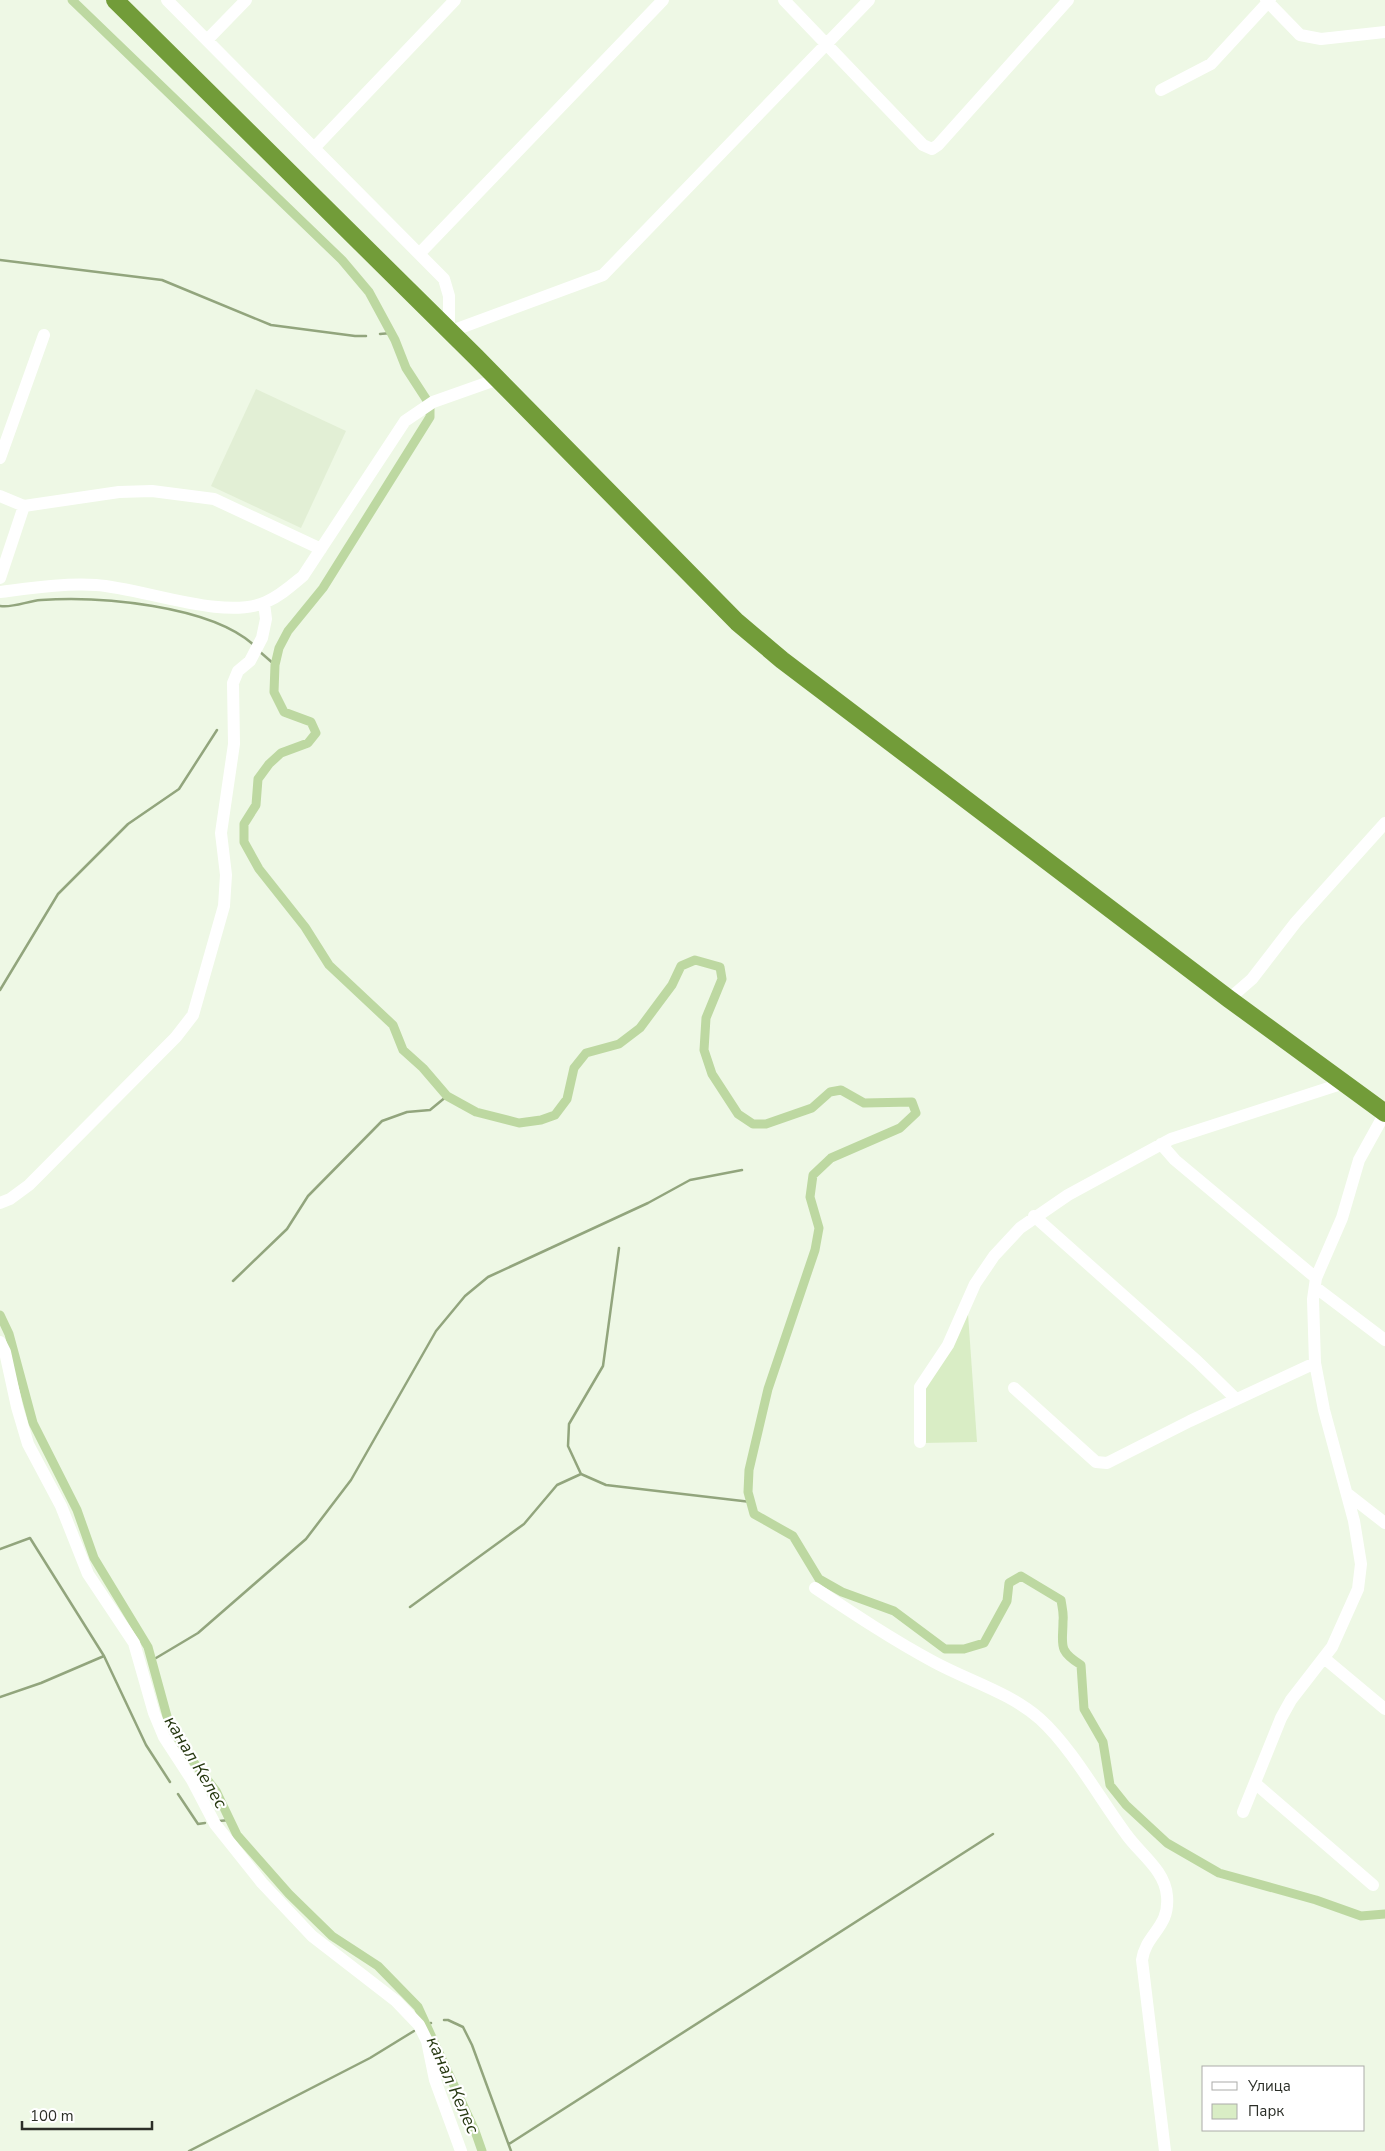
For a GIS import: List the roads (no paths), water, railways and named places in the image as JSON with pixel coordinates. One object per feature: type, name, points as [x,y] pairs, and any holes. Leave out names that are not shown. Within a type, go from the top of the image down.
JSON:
[{"type":"highway","points":[[115,0],[448,332],[498,379],[710,596],[775,654],[1229,1000],[1385,1113]]},
{"type":"street","points":[[167,0],[444,279],[448,296],[448,332],[602,275],[869,0]]},
{"type":"street","points":[[207,40],[246,0]]},
{"type":"street","points":[[314,148],[455,0]]},
{"type":"street","points":[[419,254],[664,0]]},
{"type":"street","points":[[784,0],[923,145],[932,149],[938,146],[978,98],[1068,0]]},
{"type":"street","points":[[1160,90],[1211,64],[1268,1],[1300,35],[1321,40],[1385,32]]},
{"type":"street","points":[[0,458],[44,335]]},
{"type":"street","points":[[0,592],[61,585],[96,585],[145,592],[212,606],[244,608],[264,603],[285,592],[303,576],[405,421],[428,404],[498,379]]},
{"type":"street","points":[[0,496],[24,506],[119,492],[152,491],[214,499],[321,549]]},
{"type":"street","points":[[0,578],[24,506]]},
{"type":"street","points":[[0,1203],[10,1199],[29,1185],[176,1037],[194,1015],[224,906],[226,875],[221,833],[234,744],[233,683],[238,671],[250,662],[262,638],[266,619],[264,603]]},
{"type":"street","points":[[1229,1000],[1252,979],[1296,922],[1385,822]]},
{"type":"street","points":[[920,1442],[919,1395],[924,1379],[948,1345],[975,1284],[1009,1239],[1034,1216],[1161,1144],[1344,1083]]},
{"type":"street","points":[[1243,1812],[1256,1784],[1281,1718],[1291,1700],[1324,1658],[1355,1600],[1361,1576],[1359,1545],[1348,1495],[1328,1427],[1315,1363],[1312,1315],[1315,1283],[1342,1218],[1359,1160],[1385,1113]]},
{"type":"street","points":[[1161,1144],[1175,1160],[1315,1283],[1385,1340]]},
{"type":"street","points":[[1034,1216],[1197,1361],[1236,1399]]},
{"type":"street","points":[[0,1342],[5,1352],[17,1407],[28,1444],[61,1506],[88,1574],[134,1643],[154,1713],[164,1737],[192,1780],[215,1824],[262,1883],[312,1936],[396,2000],[419,2025],[427,2041],[435,2080],[461,2151]]},
{"type":"street","points":[[1014,1388],[1096,1462],[1102,1464],[1114,1462],[1236,1399],[1315,1363]]},
{"type":"street","points":[[1348,1495],[1385,1523]]},
{"type":"street","points":[[815,1588],[860,1619],[932,1661],[998,1692],[1040,1718],[1055,1735],[1129,1840],[1159,1874],[1167,1891],[1168,1907],[1163,1924],[1151,1937],[1142,1960],[1165,2151]]},
{"type":"street","points":[[1324,1658],[1385,1709]]},
{"type":"street","points":[[1256,1784],[1373,1885]]},
{"type":"waterway","points":[[72,0],[342,260],[369,292],[395,340],[406,368],[430,405],[430,417],[323,588],[288,631],[279,648],[275,665],[274,692],[284,712],[311,722],[316,733],[308,743],[281,753],[269,764],[258,779],[256,805],[244,824],[244,842],[259,869],[305,927],[329,965],[393,1025],[403,1050],[423,1068],[447,1096],[476,1112],[519,1123],[541,1120],[555,1115],[567,1099],[574,1068],[586,1053],[619,1044],[640,1028],[672,985],[681,966],[695,960],[720,967],[722,979],[706,1018],[704,1050],[712,1074],[738,1114],[753,1124],[766,1124],[812,1108],[830,1092],[841,1090],[864,1103],[912,1102],[916,1113],[900,1128],[831,1158],[813,1175],[810,1197],[819,1228],[815,1250],[768,1389],[749,1470],[748,1492],[754,1514],[793,1536],[819,1579],[842,1592],[894,1611],[945,1649],[964,1649],[984,1643],[1007,1601],[1009,1583],[1021,1576],[1061,1600],[1063,1646],[1068,1655],[1081,1665],[1084,1709],[1103,1742],[1110,1785],[1126,1805],[1167,1843],[1219,1873],[1316,1900],[1361,1916],[1385,1914]]},
{"type":"waterway","points":[[0,260],[162,280],[271,325],[366,336]]},
{"type":"waterway","points":[[380,334],[391,333]]},
{"type":"waterway","points":[[0,606],[41,600],[65,599],[122,602],[153,606],[182,612],[210,621],[234,631],[254,645]]},
{"type":"waterway","points":[[259,651],[275,665]]},
{"type":"waterway","points":[[0,990],[58,894],[128,824],[179,789],[217,730]]},
{"type":"waterway","points":[[233,1281],[287,1229],[308,1196],[382,1121],[407,1112],[430,1110],[447,1096]]},
{"type":"waterway","points":[[151,1661],[198,1633],[306,1539],[351,1480],[436,1331],[465,1296],[488,1277],[648,1203],[690,1180],[742,1170]]},
{"type":"waterway","points":[[619,1248],[603,1366],[569,1424],[568,1446],[581,1474],[606,1485],[751,1502]]},
{"type":"waterway","name":"канал Келес","points":[[0,1315],[9,1334],[33,1423],[77,1510],[94,1558],[148,1647],[168,1720],[185,1751],[216,1791],[237,1835],[289,1894],[332,1936],[378,1966],[418,2007],[475,2131],[482,2151]]},
{"type":"waterway","points":[[410,1607],[524,1524],[557,1485],[581,1474]]},
{"type":"waterway","points":[[0,1549],[30,1538],[104,1656],[146,1745],[170,1782]]},
{"type":"waterway","points":[[0,1697],[41,1683],[104,1656]]},
{"type":"waterway","points":[[178,1794],[198,1824],[205,1823]]},
{"type":"waterway","points":[[219,1821],[230,1820]]},
{"type":"waterway","points":[[509,2144],[993,1834]]},
{"type":"waterway","points":[[444,2020],[463,2027],[472,2045],[511,2151]]},
{"type":"waterway","name":"канал Келес","points":[[426,2024],[431,2023]]},
{"type":"waterway","points":[[189,2151],[370,2058],[414,2031]]}]
